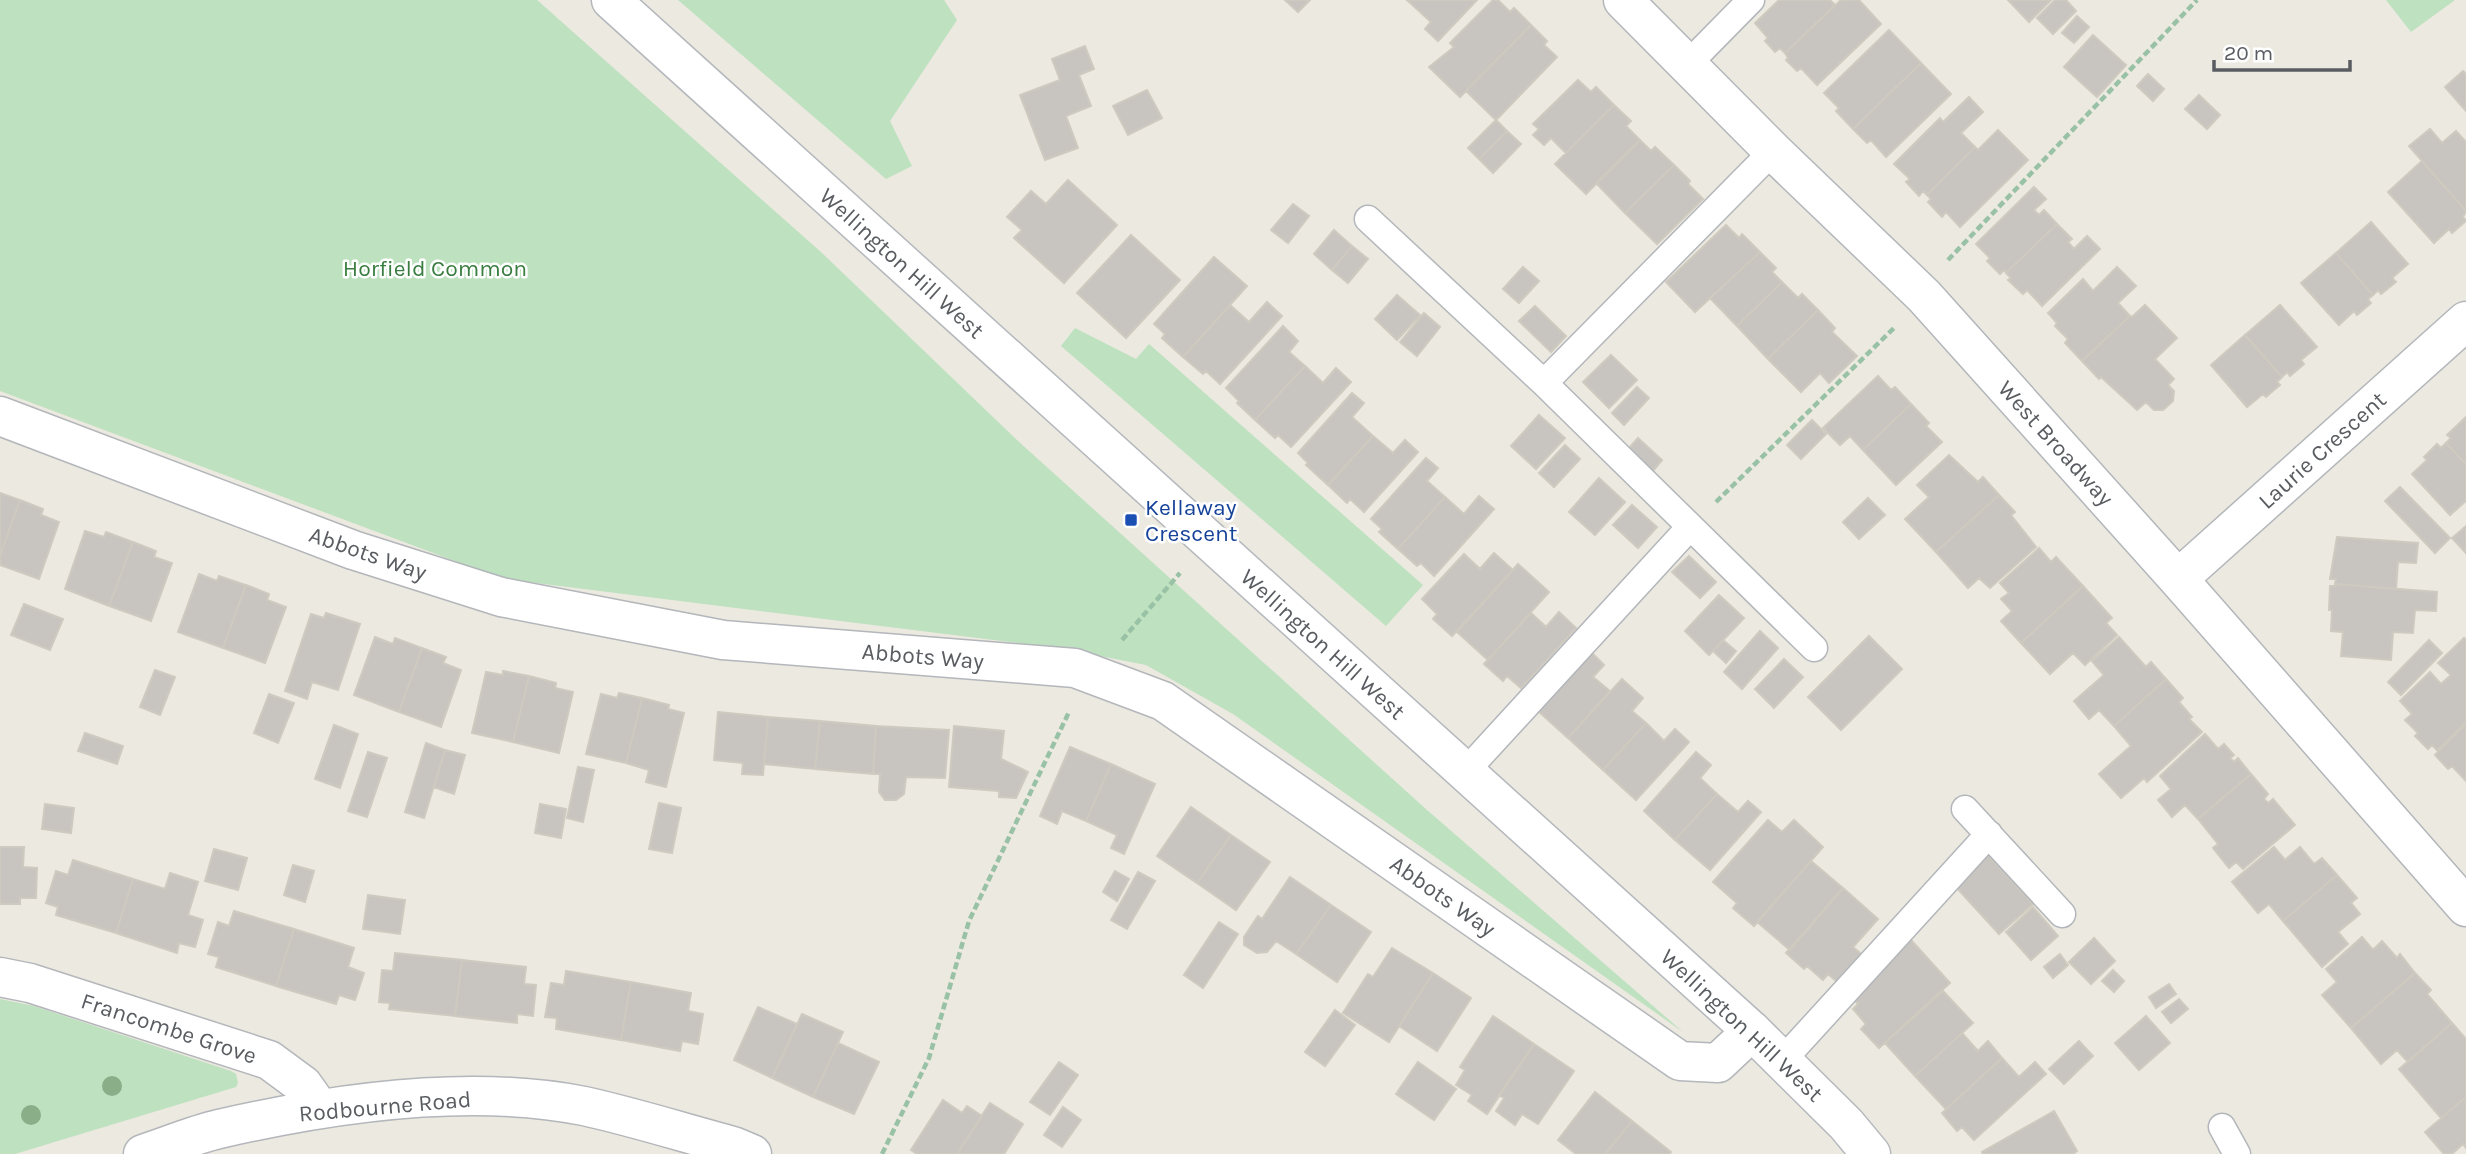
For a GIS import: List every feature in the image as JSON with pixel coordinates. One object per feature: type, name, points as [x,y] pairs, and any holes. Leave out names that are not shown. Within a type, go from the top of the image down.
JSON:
[{"type":"street","name":"Wellington Hill West","points":[[611,0],[1752,1031],[1846,1124],[1871,1154]]},
{"type":"street","name":"West Broadway","points":[[1623,0],[1773,151],[1922,293],[2466,907]]},
{"type":"street","name":"Laurie Crescent","points":[[2178,579],[2466,321]]},
{"type":"street","name":"Abbots Way","points":[[0,416],[353,550],[501,597],[723,640],[1075,668],[1163,701],[1680,1061],[1718,1063],[1752,1031]]},
{"type":"street","name":"Francombe Grove","points":[[0,977],[30,984],[269,1060],[303,1085],[320,1109]]},
{"type":"street","name":"Rodbourne Road","points":[[143,1154],[216,1130],[320,1109],[449,1096],[522,1098],[583,1106],[733,1146],[752,1154]]},
{"type":"lane","points":[[1688,64],[1751,0]]},
{"type":"lane","points":[[1544,383],[1773,151]]},
{"type":"lane","points":[[1368,219],[1544,383],[1814,648]]},
{"type":"lane","points":[[1465,772],[1689,528]]},
{"type":"lane","points":[[1965,809],[2063,914]]},
{"type":"lane","points":[[1782,1061],[1989,834]]},
{"type":"lane","points":[[2222,1127],[2237,1154]]},
{"type":"path","points":[[1689,528],[1922,293],[2197,0]]},
{"type":"path","points":[[882,1154],[929,1058],[969,921],[1072,704],[1092,674],[1208,541]]},
{"type":"green space","name":"Horfield Common","points":[[0,0],[537,0],[822,253],[1018,441],[1427,810],[1683,1032],[1233,714],[1146,665],[1059,648],[503,579],[0,391]]},
{"type":"green space","points":[[678,0],[944,0],[957,20],[890,121],[912,166],[886,179]]},
{"type":"green space","points":[[2386,0],[2455,0],[2411,32]]},
{"type":"green space","points":[[1075,328],[1136,359],[1149,344],[1423,585],[1386,626],[1061,346]]},
{"type":"green space","points":[[0,999],[34,1006],[231,1071],[236,1074],[238,1083],[236,1087],[15,1154],[0,1154]]},
{"type":"building","points":[[1285,0],[1310,0],[1298,12]]},
{"type":"building","points":[[1407,0],[1477,0],[1438,41],[1425,29],[1431,22]]},
{"type":"building","points":[[1493,0],[1498,0],[1510,12],[1514,8],[1531,25],[1460,97],[1429,67],[1454,47],[1450,43]]},
{"type":"building","points":[[1779,0],[1830,0],[1835,5],[1785,53],[1780,48],[1775,52],[1765,41],[1768,38],[1755,23]]},
{"type":"building","points":[[1841,0],[1859,0],[1881,24],[1817,85],[1801,68],[1797,71],[1786,60],[1788,58],[1785,53]]},
{"type":"building","points":[[2008,0],[2051,0],[2029,22]]},
{"type":"building","points":[[2055,0],[2066,0],[2076,11],[2053,34],[2037,18]]},
{"type":"building","points":[[2077,16],[2089,27],[2074,43],[2062,33]]},
{"type":"building","points":[[1531,25],[1547,41],[1544,45],[1557,57],[1496,120],[1466,91]]},
{"type":"building","points":[[1889,30],[1921,63],[1853,129],[1836,111],[1839,108],[1824,93]]},
{"type":"building","points":[[2093,35],[2126,65],[2097,97],[2064,67]]},
{"type":"building","points":[[1085,46],[1094,69],[1079,75],[1091,106],[1066,116],[1078,148],[1045,160],[1020,95],[1060,80],[1052,59]]},
{"type":"building","points":[[1921,63],[1951,94],[1886,157],[1871,140],[1867,143],[1853,129]]},
{"type":"building","points":[[2463,71],[2466,74],[2466,111],[2445,87]]},
{"type":"building","points":[[2148,74],[2164,89],[2153,101],[2137,86]]},
{"type":"building","points":[[1578,80],[1591,92],[1596,87],[1614,105],[1566,153],[1551,138],[1544,145],[1533,135],[1539,129],[1533,124]]},
{"type":"building","points":[[1147,90],[1162,118],[1128,135],[1113,106]]},
{"type":"building","points":[[2199,95],[2220,115],[2207,129],[2185,109]]},
{"type":"building","points":[[1969,97],[1983,112],[1961,133],[1975,147],[1927,195],[1923,191],[1919,196],[1906,182],[1910,179],[1894,164],[1940,118],[1943,122]]},
{"type":"building","points":[[1614,105],[1631,121],[1626,126],[1640,140],[1586,194],[1555,164]]},
{"type":"building","points":[[1496,120],[1507,131],[1479,159],[1468,148]]},
{"type":"building","points":[[2430,129],[2442,143],[2456,131],[2466,142],[2466,211],[2409,146]]},
{"type":"building","points":[[1998,130],[2028,160],[1960,227],[1946,212],[1942,217],[1928,202],[1931,199],[1927,195],[1975,147],[1978,150]]},
{"type":"building","points":[[1507,131],[1521,144],[1493,173],[1479,159]]},
{"type":"building","points":[[1640,140],[1651,151],[1655,147],[1674,165],[1625,213],[1596,183]]},
{"type":"building","points":[[2422,161],[2466,211],[2463,217],[2466,221],[2452,233],[2449,229],[2434,243],[2388,192]]},
{"type":"building","points":[[1674,165],[1703,199],[1657,244],[1625,213]]},
{"type":"building","points":[[1068,180],[1117,225],[1064,283],[1014,238],[1022,230],[1007,217],[1031,191],[1046,204]]},
{"type":"building","points":[[2034,187],[2046,199],[2034,210],[2039,215],[2044,210],[2057,224],[2006,273],[2004,270],[2000,274],[1987,261],[1990,258],[1976,244]]},
{"type":"building","points":[[1293,204],[1309,216],[1288,243],[1271,230]]},
{"type":"building","points":[[2371,222],[2408,264],[2392,278],[2396,282],[2381,294],[2378,290],[2373,295],[2336,253]]},
{"type":"building","points":[[2057,224],[2072,239],[2068,242],[2074,249],[2087,236],[2100,249],[2042,306],[2027,290],[2023,294],[2008,280],[2011,278],[2006,273]]},
{"type":"building","points":[[1726,225],[1739,238],[1742,234],[1760,252],[1695,312],[1666,282]]},
{"type":"building","points":[[1334,230],[1352,246],[1332,270],[1314,254]]},
{"type":"building","points":[[1131,235],[1180,280],[1126,338],[1077,293]]},
{"type":"building","points":[[1352,246],[1368,259],[1348,283],[1332,270]]},
{"type":"building","points":[[1760,252],[1776,268],[1772,272],[1782,282],[1737,326],[1710,298]]},
{"type":"building","points":[[2336,253],[2373,295],[2368,299],[2371,303],[2357,315],[2354,311],[2339,325],[2301,283]]},
{"type":"building","points":[[1214,257],[1247,286],[1183,357],[1162,338],[1165,334],[1154,324]]},
{"type":"building","points":[[1523,267],[1539,281],[1519,303],[1503,289]]},
{"type":"building","points":[[2117,267],[2136,286],[2118,303],[2130,316],[2082,361],[2065,343],[2068,339],[2055,326],[2057,323],[2048,313],[2083,279],[2093,291]]},
{"type":"building","points":[[1782,282],[1798,298],[1802,294],[1818,310],[1768,359],[1737,326]]},
{"type":"building","points":[[1397,295],[1420,315],[1397,340],[1375,319]]},
{"type":"building","points":[[1267,302],[1282,316],[1220,384],[1206,371],[1203,374],[1183,357],[1230,305],[1249,322]]},
{"type":"building","points":[[2145,305],[2177,338],[2155,359],[2174,379],[2168,385],[2174,391],[2173,401],[2163,410],[2154,410],[2146,402],[2137,410],[2101,377],[2099,379],[2082,361]]},
{"type":"building","points":[[2280,305],[2317,347],[2301,360],[2304,364],[2290,376],[2287,372],[2282,377],[2245,335]]},
{"type":"building","points":[[1535,306],[1566,336],[1551,352],[1519,321]]},
{"type":"building","points":[[1818,310],[1835,328],[1832,332],[1857,356],[1829,383],[1820,373],[1801,392],[1768,359]]},
{"type":"building","points":[[1424,313],[1440,327],[1417,356],[1400,342]]},
{"type":"building","points":[[1283,326],[1298,341],[1289,352],[1305,366],[1255,420],[1226,388]]},
{"type":"building","points":[[2245,335],[2282,377],[2277,382],[2280,385],[2266,397],[2263,394],[2247,407],[2211,365]]},
{"type":"building","points":[[1611,355],[1637,380],[1609,408],[1583,382]]},
{"type":"building","points":[[1305,366],[1323,383],[1336,368],[1351,382],[1291,447],[1278,435],[1275,438],[1255,420]]},
{"type":"building","points":[[1878,376],[1891,390],[1895,387],[1911,404],[1863,450],[1850,436],[1840,445],[1823,428]]},
{"type":"building","points":[[1637,387],[1649,398],[1624,425],[1612,413]]},
{"type":"building","points":[[1352,393],[1364,403],[1352,417],[1373,436],[1328,485],[1306,465],[1308,463],[1298,453]]},
{"type":"building","points":[[1911,404],[1929,423],[1926,426],[1942,442],[1896,485],[1863,450]]},
{"type":"building","points":[[1539,415],[1565,438],[1536,469],[1511,446]]},
{"type":"building","points":[[2466,417],[2466,464],[2446,443],[2451,438],[2447,435]]},
{"type":"building","points":[[1812,420],[1826,434],[1801,459],[1787,445]]},
{"type":"building","points":[[1373,436],[1393,453],[1405,440],[1418,452],[1364,512],[1350,499],[1347,503],[1328,485]]},
{"type":"building","points":[[1638,438],[1662,460],[1648,477],[1623,455]]},
{"type":"building","points":[[2446,443],[2466,464],[2466,501],[2450,515],[2412,474],[2427,460],[2424,457],[2437,444],[2441,448]]},
{"type":"building","points":[[1565,445],[1580,459],[1554,487],[1539,473]]},
{"type":"building","points":[[1949,455],[1978,482],[1983,477],[1999,495],[1936,552],[1905,519],[1929,497],[1917,485]]},
{"type":"building","points":[[1426,458],[1438,468],[1427,481],[1445,497],[1398,549],[1379,532],[1382,529],[1371,519]]},
{"type":"building","points":[[1599,478],[1625,502],[1595,535],[1569,512]]},
{"type":"building","points":[[2400,487],[2450,538],[2435,553],[2385,501]]},
{"type":"building","points":[[0,493],[20,500],[0,556]]},
{"type":"building","points":[[1999,495],[2015,512],[2011,515],[2036,547],[1990,588],[1979,578],[1968,588],[1936,552]]},
{"type":"building","points":[[1479,496],[1494,509],[1434,576],[1421,563],[1417,566],[1398,549],[1445,497],[1464,514]]},
{"type":"building","points":[[1868,498],[1885,515],[1859,539],[1843,522]]},
{"type":"building","points":[[20,500],[43,509],[41,515],[59,522],[39,579],[0,565],[0,556]]},
{"type":"building","points":[[1632,505],[1657,527],[1638,548],[1613,525]]},
{"type":"building","points":[[2466,526],[2466,553],[2452,538]]},
{"type":"building","points":[[85,531],[104,537],[106,532],[133,542],[109,606],[65,589]]},
{"type":"building","points":[[2337,537],[2418,543],[2416,563],[2398,562],[2396,589],[2335,584],[2336,579],[2330,579]]},
{"type":"building","points":[[133,542],[156,551],[154,557],[172,563],[151,621],[109,606]]},
{"type":"building","points":[[2039,548],[2051,562],[2056,557],[2083,586],[2021,643],[2001,621],[2012,611],[2001,599],[2009,593],[2000,583]]},
{"type":"building","points":[[1494,553],[1513,570],[1452,636],[1433,619],[1437,614],[1422,599],[1464,554],[1480,569]]},
{"type":"building","points":[[1689,556],[1716,582],[1700,598],[1672,572]]},
{"type":"building","points":[[1518,564],[1549,592],[1488,660],[1457,632]]},
{"type":"building","points":[[199,574],[217,581],[219,576],[246,585],[223,648],[178,632]]},
{"type":"building","points":[[2335,584],[2437,592],[2436,611],[2415,610],[2413,633],[2393,632],[2391,660],[2341,656],[2343,632],[2331,631],[2332,610],[2329,610],[2330,586]]},
{"type":"building","points":[[246,585],[269,594],[267,600],[286,607],[265,663],[223,648]]},
{"type":"building","points":[[2083,586],[2112,618],[2106,623],[2117,635],[2085,665],[2073,653],[2050,674],[2021,643]]},
{"type":"building","points":[[1719,595],[1744,618],[1709,655],[1685,631]]},
{"type":"building","points":[[24,604],[63,619],[50,650],[11,635]]},
{"type":"building","points":[[1559,612],[1576,628],[1521,688],[1507,676],[1503,681],[1484,664],[1531,613],[1546,627]]},
{"type":"building","points":[[326,613],[360,624],[338,690],[312,682],[307,699],[285,691],[311,614],[324,618]]},
{"type":"building","points":[[1760,631],[1778,648],[1742,689],[1724,672]]},
{"type":"building","points":[[1869,636],[1902,669],[1841,730],[1808,697]]},
{"type":"building","points":[[375,637],[393,644],[395,638],[422,648],[399,712],[354,695]]},
{"type":"building","points":[[2119,637],[2146,667],[2151,662],[2166,679],[2114,726],[2099,710],[2089,719],[2074,701],[2104,675],[2092,661]]},
{"type":"building","points":[[2464,638],[2466,723],[2437,750],[2432,745],[2428,749],[2415,736],[2418,733],[2405,720],[2412,714],[2400,701],[2430,672],[2441,684],[2451,675],[2438,663]]},
{"type":"building","points":[[1723,640],[1736,651],[1726,663],[1713,651]]},
{"type":"building","points":[[2429,640],[2442,653],[2401,695],[2388,682]]},
{"type":"building","points":[[422,648],[446,657],[443,663],[461,670],[441,727],[399,712]]},
{"type":"building","points":[[1592,653],[1604,665],[1593,677],[1610,691],[1568,738],[1538,711]]},
{"type":"building","points":[[1784,659],[1803,677],[1774,708],[1755,689]]},
{"type":"building","points":[[155,670],[175,677],[160,715],[140,707]]},
{"type":"building","points":[[503,671],[529,676],[513,742],[472,733],[486,672],[503,675]]},
{"type":"building","points":[[529,676],[556,683],[555,688],[573,692],[559,753],[513,742]]},
{"type":"building","points":[[1622,679],[1643,698],[1632,711],[1646,723],[1603,770],[1568,738]]},
{"type":"building","points":[[2166,679],[2183,698],[2179,702],[2192,717],[2189,719],[2202,732],[2147,782],[2144,778],[2121,798],[2099,774],[2131,746],[2114,726]]},
{"type":"building","points":[[619,693],[642,698],[626,763],[586,754],[601,694],[617,698]]},
{"type":"building","points":[[269,694],[294,703],[278,743],[254,733]]},
{"type":"building","points":[[642,698],[669,705],[668,709],[684,713],[666,787],[646,782],[649,770],[626,763]]},
{"type":"building","points":[[718,712],[768,717],[763,775],[742,774],[743,763],[714,760]]},
{"type":"building","points":[[768,717],[820,721],[815,769],[764,764]]},
{"type":"building","points":[[820,721],[876,726],[873,774],[815,769]]},
{"type":"building","points":[[1646,723],[1664,741],[1675,729],[1689,742],[1636,800],[1603,770]]},
{"type":"building","points":[[2466,723],[2466,781],[2452,766],[2448,769],[2435,755]]},
{"type":"building","points":[[334,725],[358,734],[340,788],[315,779]]},
{"type":"building","points":[[876,726],[949,730],[945,778],[906,777],[904,794],[896,800],[885,800],[879,792],[880,774],[873,774]]},
{"type":"building","points":[[954,726],[1004,731],[1001,759],[1028,772],[1016,798],[999,797],[999,791],[949,787]]},
{"type":"building","points":[[85,733],[123,746],[117,764],[78,751]]},
{"type":"building","points":[[2205,734],[2218,749],[2224,744],[2234,755],[2230,758],[2234,762],[2238,758],[2251,774],[2198,819],[2185,805],[2172,817],[2158,800],[2171,789],[2160,776]]},
{"type":"building","points":[[426,743],[445,750],[424,818],[405,812]]},
{"type":"building","points":[[1070,747],[1111,764],[1086,821],[1062,811],[1057,824],[1040,816]]},
{"type":"building","points":[[445,750],[465,755],[454,794],[434,787]]},
{"type":"building","points":[[368,752],[387,758],[367,817],[348,811]]},
{"type":"building","points":[[1696,752],[1711,765],[1700,778],[1717,794],[1675,840],[1644,811]]},
{"type":"building","points":[[1111,764],[1155,784],[1124,854],[1111,848],[1117,835],[1086,821]]},
{"type":"building","points":[[578,767],[594,770],[583,822],[567,818]]},
{"type":"building","points":[[2251,774],[2268,794],[2264,799],[2268,803],[2273,799],[2295,825],[2243,869],[2236,862],[2229,868],[2213,848],[2218,844],[2198,819]]},
{"type":"building","points":[[1717,794],[1738,812],[1748,801],[1761,812],[1710,870],[1675,840]]},
{"type":"building","points":[[659,803],[681,808],[672,853],[649,849]]},
{"type":"building","points":[[45,804],[74,808],[71,833],[42,829]]},
{"type":"building","points":[[540,804],[566,809],[561,838],[535,833]]},
{"type":"building","points":[[1191,807],[1231,835],[1197,883],[1157,856]]},
{"type":"building","points":[[1768,820],[1782,832],[1794,820],[1823,847],[1754,926],[1733,908],[1737,903],[1713,882]]},
{"type":"building","points":[[1231,835],[1270,862],[1236,910],[1197,883]]},
{"type":"building","points":[[0,847],[24,847],[23,867],[37,868],[36,898],[20,898],[20,904],[0,904]]},
{"type":"building","points":[[2274,847],[2285,860],[2300,847],[2314,864],[2322,858],[2337,875],[2283,921],[2269,904],[2258,913],[2232,882]]},
{"type":"building","points":[[214,849],[247,858],[238,890],[205,881]]},
{"type":"building","points":[[1988,855],[2033,904],[1999,934],[1955,886]]},
{"type":"building","points":[[73,860],[133,879],[116,933],[56,915],[58,907],[46,903],[56,871],[68,875]]},
{"type":"building","points":[[1811,861],[1843,888],[1790,950],[1757,922]]},
{"type":"building","points":[[293,865],[314,871],[305,902],[284,895]]},
{"type":"building","points":[[1115,871],[1129,879],[1117,901],[1103,892]]},
{"type":"building","points":[[1138,872],[1155,881],[1127,929],[1111,920]]},
{"type":"building","points":[[170,873],[198,882],[188,915],[203,920],[195,947],[179,943],[177,953],[116,933],[133,879],[165,889]]},
{"type":"building","points":[[2337,875],[2357,898],[2351,903],[2360,914],[2338,932],[2348,944],[2322,967],[2283,921]]},
{"type":"building","points":[[1290,877],[1331,905],[1296,954],[1276,941],[1267,952],[1257,953],[1244,945],[1244,937],[1258,916],[1262,919]]},
{"type":"building","points":[[1843,888],[1878,919],[1853,947],[1866,958],[1842,986],[1828,974],[1823,980],[1807,966],[1804,969],[1786,953]]},
{"type":"building","points":[[368,895],[405,900],[400,934],[363,929]]},
{"type":"building","points":[[1331,905],[1371,932],[1337,982],[1296,954]]},
{"type":"building","points":[[2033,907],[2058,936],[2031,960],[2006,932]]},
{"type":"building","points":[[234,911],[294,929],[276,986],[216,967],[219,957],[208,954],[218,922],[229,926]]},
{"type":"building","points":[[1219,922],[1238,934],[1203,988],[1184,975]]},
{"type":"building","points":[[294,929],[354,948],[348,967],[364,973],[355,1000],[339,995],[336,1004],[276,986]]},
{"type":"building","points":[[2362,937],[2373,950],[2382,941],[2397,958],[2400,954],[2415,973],[2351,1028],[2322,995],[2337,982],[2326,969]]},
{"type":"building","points":[[2094,938],[2115,961],[2091,984],[2069,962]]},
{"type":"building","points":[[1911,940],[1950,983],[1879,1048],[1861,1029],[1866,1024],[1853,1009],[1858,1004],[1850,995]]},
{"type":"building","points":[[1392,948],[1433,973],[1389,1042],[1343,1013],[1368,974],[1373,977]]},
{"type":"building","points":[[395,953],[462,960],[455,1016],[389,1009],[390,1003],[379,1002],[382,970],[393,971]]},
{"type":"building","points":[[2060,954],[2068,965],[2053,978],[2044,967]]},
{"type":"building","points":[[462,960],[526,967],[524,984],[536,985],[533,1016],[517,1014],[517,1023],[455,1016]]},
{"type":"building","points":[[2113,970],[2124,981],[2114,992],[2102,981]]},
{"type":"building","points":[[566,971],[631,982],[621,1040],[556,1029],[557,1018],[545,1017],[551,983],[564,985]]},
{"type":"building","points":[[1433,973],[1471,998],[1437,1051],[1399,1026]]},
{"type":"building","points":[[2415,973],[2431,990],[2427,994],[2452,1023],[2408,1062],[2397,1050],[2381,1064],[2351,1028]]},
{"type":"building","points":[[631,982],[691,993],[688,1011],[703,1014],[698,1044],[682,1041],[680,1051],[621,1040]]},
{"type":"building","points":[[2169,984],[2176,994],[2156,1008],[2149,997]]},
{"type":"building","points":[[1943,991],[1973,1023],[1915,1076],[1885,1043]]},
{"type":"building","points":[[2179,999],[2188,1009],[2171,1023],[2162,1012]]},
{"type":"building","points":[[758,1007],[797,1024],[772,1078],[734,1060]]},
{"type":"building","points":[[1335,1010],[1355,1025],[1325,1066],[1305,1052]]},
{"type":"building","points":[[802,1014],[843,1032],[813,1097],[772,1078]]},
{"type":"building","points":[[1493,1016],[1534,1044],[1487,1114],[1468,1101],[1472,1095],[1456,1085],[1465,1070],[1460,1067]]},
{"type":"building","points":[[2146,1016],[2170,1043],[2139,1070],[2115,1043]]},
{"type":"building","points":[[2452,1023],[2466,1039],[2466,1097],[2441,1118],[2399,1069]]},
{"type":"building","points":[[1962,1033],[1978,1051],[1988,1041],[2002,1058],[1946,1109],[1915,1076]]},
{"type":"building","points":[[2079,1041],[2093,1056],[2064,1084],[2049,1069]]},
{"type":"building","points":[[838,1043],[879,1062],[854,1114],[813,1097]]},
{"type":"building","points":[[1534,1044],[1574,1071],[1538,1124],[1522,1114],[1515,1125],[1496,1111],[1504,1098],[1499,1095]]},
{"type":"building","points":[[2002,1058],[2019,1077],[2035,1062],[2046,1074],[1974,1140],[1962,1127],[1957,1131],[1942,1113]]},
{"type":"building","points":[[1059,1062],[1078,1075],[1050,1115],[1030,1102]]},
{"type":"building","points":[[1418,1062],[1456,1089],[1434,1120],[1396,1094]]},
{"type":"building","points":[[1595,1092],[1632,1121],[1605,1154],[1576,1154],[1558,1140]]},
{"type":"building","points":[[2466,1097],[2466,1148],[2463,1144],[2452,1154],[2444,1154],[2425,1132]]},
{"type":"building","points":[[943,1100],[962,1113],[967,1106],[982,1116],[957,1154],[917,1154],[911,1150]]},
{"type":"building","points":[[990,1103],[1023,1124],[1004,1154],[957,1154]]},
{"type":"building","points":[[1063,1107],[1081,1120],[1062,1147],[1044,1135]]},
{"type":"building","points":[[2054,1111],[2077,1151],[2073,1154],[1983,1154],[1982,1152]]},
{"type":"building","points":[[1632,1121],[1671,1152],[1605,1154]]},
{"type":"place","name":"Kellaway Crescent","points":[[1131,520]]}]
